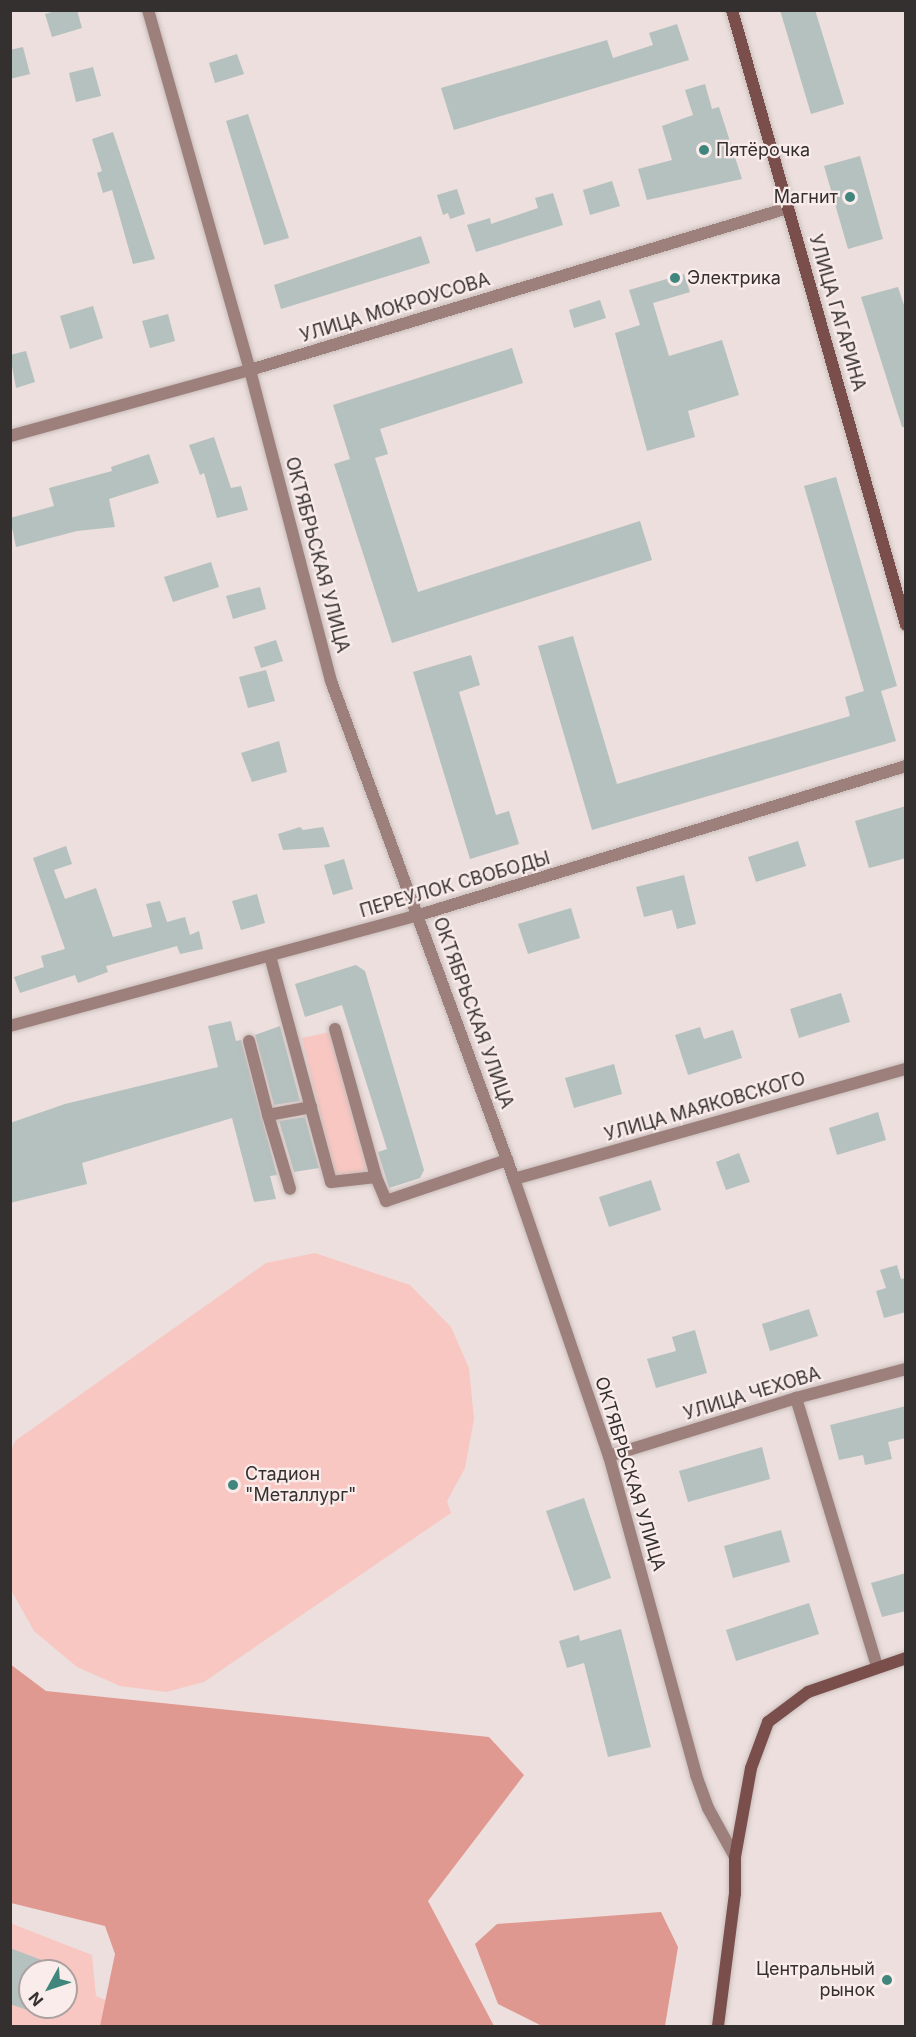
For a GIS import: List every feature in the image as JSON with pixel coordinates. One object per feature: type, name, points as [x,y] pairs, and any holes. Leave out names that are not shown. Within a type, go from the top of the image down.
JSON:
[{"type":"main road","name":"УЛИЦА ГАГАРИНА","points":[[732,10],[906,625]]},
{"type":"main road","points":[[735,1857],[752,1768],[768,1722],[808,1692],[877,1666],[906,1658]]},
{"type":"main road","name":"ОКТЯБРЬСКАЯ УЛИЦА","points":[[718,2026],[735,1894],[735,1857]]},
{"type":"street","name":"ОКТЯБРЬСКАЯ УЛИЦА","points":[[148,10],[250,370],[331,681],[419,915],[514,1179],[609,1456],[696,1775],[708,1808],[735,1857]]},
{"type":"street","name":"УЛИЦА МОКРОУСОВА","points":[[10,436],[250,370],[788,208]]},
{"type":"street","name":"ПЕРЕУЛОК СВОБОДЫ","points":[[10,1026],[419,915],[906,766]]},
{"type":"street","points":[[270,956],[331,1182],[376,1177]]},
{"type":"street","points":[[335,1029],[376,1177],[386,1201],[507,1160]]},
{"type":"street","points":[[249,1041],[290,1189]]},
{"type":"street","name":"УЛИЦА МАЯКОВСКОГО","points":[[514,1179],[906,1069]]},
{"type":"street","points":[[268,1115],[311,1107]]},
{"type":"street","name":"УЛИЦА ЧЕХОВА","points":[[609,1456],[796,1398],[906,1369]]},
{"type":"street","points":[[796,1398],[877,1666]]},
{"type":"shaded area","points":[[330,1032],[368,1174],[335,1178],[302,1038]]},
{"type":"shaded area","name":"Стадион \"Металлург\"","points":[[315,1253],[410,1285],[451,1327],[469,1368],[474,1419],[465,1468],[447,1501],[451,1513],[204,1682],[166,1692],[120,1686],[77,1667],[34,1631],[11,1590],[10,1453],[15,1441],[266,1263]]},
{"type":"shaded area","points":[[10,1664],[46,1691],[489,1737],[524,1775],[428,1901],[494,2026],[100,2026],[115,1954],[105,1926],[11,1903]]},
{"type":"shaded area","points":[[661,1912],[678,1947],[665,2026],[542,2026],[498,2004],[475,1944],[497,1924]]},
{"type":"shaded area","points":[[10,1923],[92,1955],[96,1996],[166,2026],[11,2026]]},
{"type":"building","points":[[59,10],[77,10],[82,28],[52,37],[45,14]]},
{"type":"building","points":[[780,10],[815,10],[844,104],[811,114]]},
{"type":"building","points":[[677,24],[689,60],[454,130],[441,88],[607,40],[613,58],[653,45],[649,33]]},
{"type":"building","points":[[23,47],[30,74],[10,79],[10,50]]},
{"type":"building","points":[[237,54],[244,74],[215,83],[209,63]]},
{"type":"building","points":[[93,67],[101,96],[76,102],[69,73]]},
{"type":"building","points":[[705,84],[712,109],[719,107],[742,179],[647,200],[638,169],[672,160],[662,126],[693,115],[685,90]]},
{"type":"building","points":[[248,114],[289,238],[264,245],[226,121]]},
{"type":"building","points":[[113,132],[155,259],[133,264],[112,190],[103,193],[97,173],[102,171],[92,139]]},
{"type":"building","points":[[860,156],[883,239],[848,249],[824,166]]},
{"type":"building","points":[[612,181],[620,206],[590,215],[583,190]]},
{"type":"building","points":[[457,189],[465,214],[450,219],[448,213],[443,215],[437,195]]},
{"type":"building","points":[[553,193],[563,225],[476,252],[467,225],[490,218],[491,224],[538,208],[535,198]]},
{"type":"building","points":[[421,236],[430,263],[281,309],[274,285]]},
{"type":"building","points":[[684,274],[690,292],[653,303],[669,356],[722,340],[739,395],[688,411],[695,437],[647,451],[615,333],[640,325],[629,290]]},
{"type":"building","points":[[898,287],[906,311],[906,427],[902,427],[861,297]]},
{"type":"building","points":[[600,300],[606,318],[574,328],[569,310]]},
{"type":"building","points":[[93,306],[103,338],[70,349],[60,316]]},
{"type":"building","points":[[168,314],[175,341],[150,348],[142,321]]},
{"type":"building","points":[[512,348],[523,383],[380,429],[388,454],[375,458],[418,592],[640,521],[652,560],[392,643],[334,464],[350,459],[333,405]]},
{"type":"building","points":[[26,351],[35,382],[16,388],[10,355]]},
{"type":"building","points":[[214,437],[231,488],[241,486],[248,510],[217,518],[204,473],[200,475],[189,445]]},
{"type":"building","points":[[149,454],[159,483],[109,499],[115,527],[77,531],[16,547],[10,518],[54,506],[49,488],[112,471],[111,467]]},
{"type":"building","points":[[836,477],[897,686],[881,691],[896,741],[592,830],[538,646],[573,636],[617,784],[850,716],[845,697],[864,691],[804,486]]},
{"type":"building","points":[[211,562],[219,587],[173,602],[164,577]]},
{"type":"building","points":[[260,587],[266,609],[233,619],[226,596]]},
{"type":"building","points":[[276,640],[283,661],[261,668],[254,647]]},
{"type":"building","points":[[471,655],[480,685],[459,692],[496,815],[509,811],[519,844],[470,859],[413,672]]},
{"type":"building","points":[[266,670],[275,701],[248,708],[239,677]]},
{"type":"building","points":[[279,741],[287,772],[252,782],[241,753]]},
{"type":"building","points":[[906,806],[906,858],[869,868],[855,821]]},
{"type":"building","points":[[300,827],[303,830],[323,827],[330,847],[283,850],[278,834]]},
{"type":"building","points":[[798,841],[806,866],[756,882],[748,857]]},
{"type":"building","points":[[66,846],[72,864],[54,870],[65,899],[96,888],[113,937],[152,927],[146,904],[160,901],[167,922],[185,917],[190,935],[199,931],[203,949],[180,954],[177,946],[106,966],[108,972],[78,983],[75,975],[20,993],[14,977],[44,967],[41,956],[65,949],[33,858]]},
{"type":"building","points":[[344,859],[353,889],[333,895],[324,865]]},
{"type":"building","points":[[684,875],[696,924],[677,929],[672,910],[644,917],[636,887]]},
{"type":"building","points":[[257,894],[265,923],[241,930],[232,901]]},
{"type":"building","points":[[571,908],[580,938],[528,954],[518,924]]},
{"type":"building","points":[[356,965],[365,971],[424,1170],[420,1178],[389,1188],[378,1152],[387,1149],[342,1005],[305,1017],[295,984]]},
{"type":"building","points":[[841,993],[850,1022],[799,1038],[790,1009]]},
{"type":"building","points":[[231,1021],[236,1041],[241,1040],[277,1175],[270,1176],[276,1199],[254,1202],[232,1118],[82,1163],[87,1184],[10,1203],[10,1123],[65,1104],[218,1067],[208,1026]]},
{"type":"building","points":[[280,1026],[300,1101],[274,1105],[255,1035]]},
{"type":"building","points":[[700,1027],[704,1039],[733,1030],[742,1058],[688,1075],[675,1035]]},
{"type":"building","points":[[614,1064],[622,1094],[574,1108],[565,1078]]},
{"type":"building","points":[[878,1112],[886,1140],[837,1155],[829,1128]]},
{"type":"building","points":[[305,1117],[319,1168],[294,1172],[279,1121]]},
{"type":"building","points":[[739,1153],[750,1182],[726,1190],[716,1162]]},
{"type":"building","points":[[651,1180],[661,1210],[609,1227],[599,1197]]},
{"type":"building","points":[[897,1265],[901,1279],[906,1278],[906,1312],[884,1318],[876,1291],[886,1288],[880,1270]]},
{"type":"building","points":[[809,1309],[818,1336],[770,1351],[762,1324]]},
{"type":"building","points":[[695,1330],[707,1373],[656,1388],[647,1359],[676,1351],[672,1337]]},
{"type":"building","points":[[906,1406],[906,1438],[888,1442],[892,1459],[865,1465],[863,1455],[839,1460],[830,1425]]},
{"type":"building","points":[[762,1447],[770,1479],[688,1502],[679,1471]]},
{"type":"building","points":[[584,1498],[611,1578],[574,1591],[546,1511]]},
{"type":"building","points":[[781,1530],[790,1562],[733,1578],[724,1546]]},
{"type":"building","points":[[906,1573],[906,1611],[882,1617],[871,1583]]},
{"type":"building","points":[[809,1603],[819,1634],[736,1661],[726,1630]]},
{"type":"building","points":[[621,1629],[651,1747],[608,1757],[584,1663],[567,1668],[559,1641],[579,1635],[580,1641]]},
{"type":"building","points":[[10,1948],[39,1959],[18,1959],[18,2007],[10,2004]]},
{"type":"place","name":"Пятёрочка","points":[[704,150]]},
{"type":"place","name":"Магнит","points":[[850,197]]},
{"type":"place","name":"Электрика","points":[[675,278]]},
{"type":"place","name":"Стадион \"Металлург\"","points":[[233,1485]]},
{"type":"place","name":"Центральный рынок","points":[[887,1980]]}]
